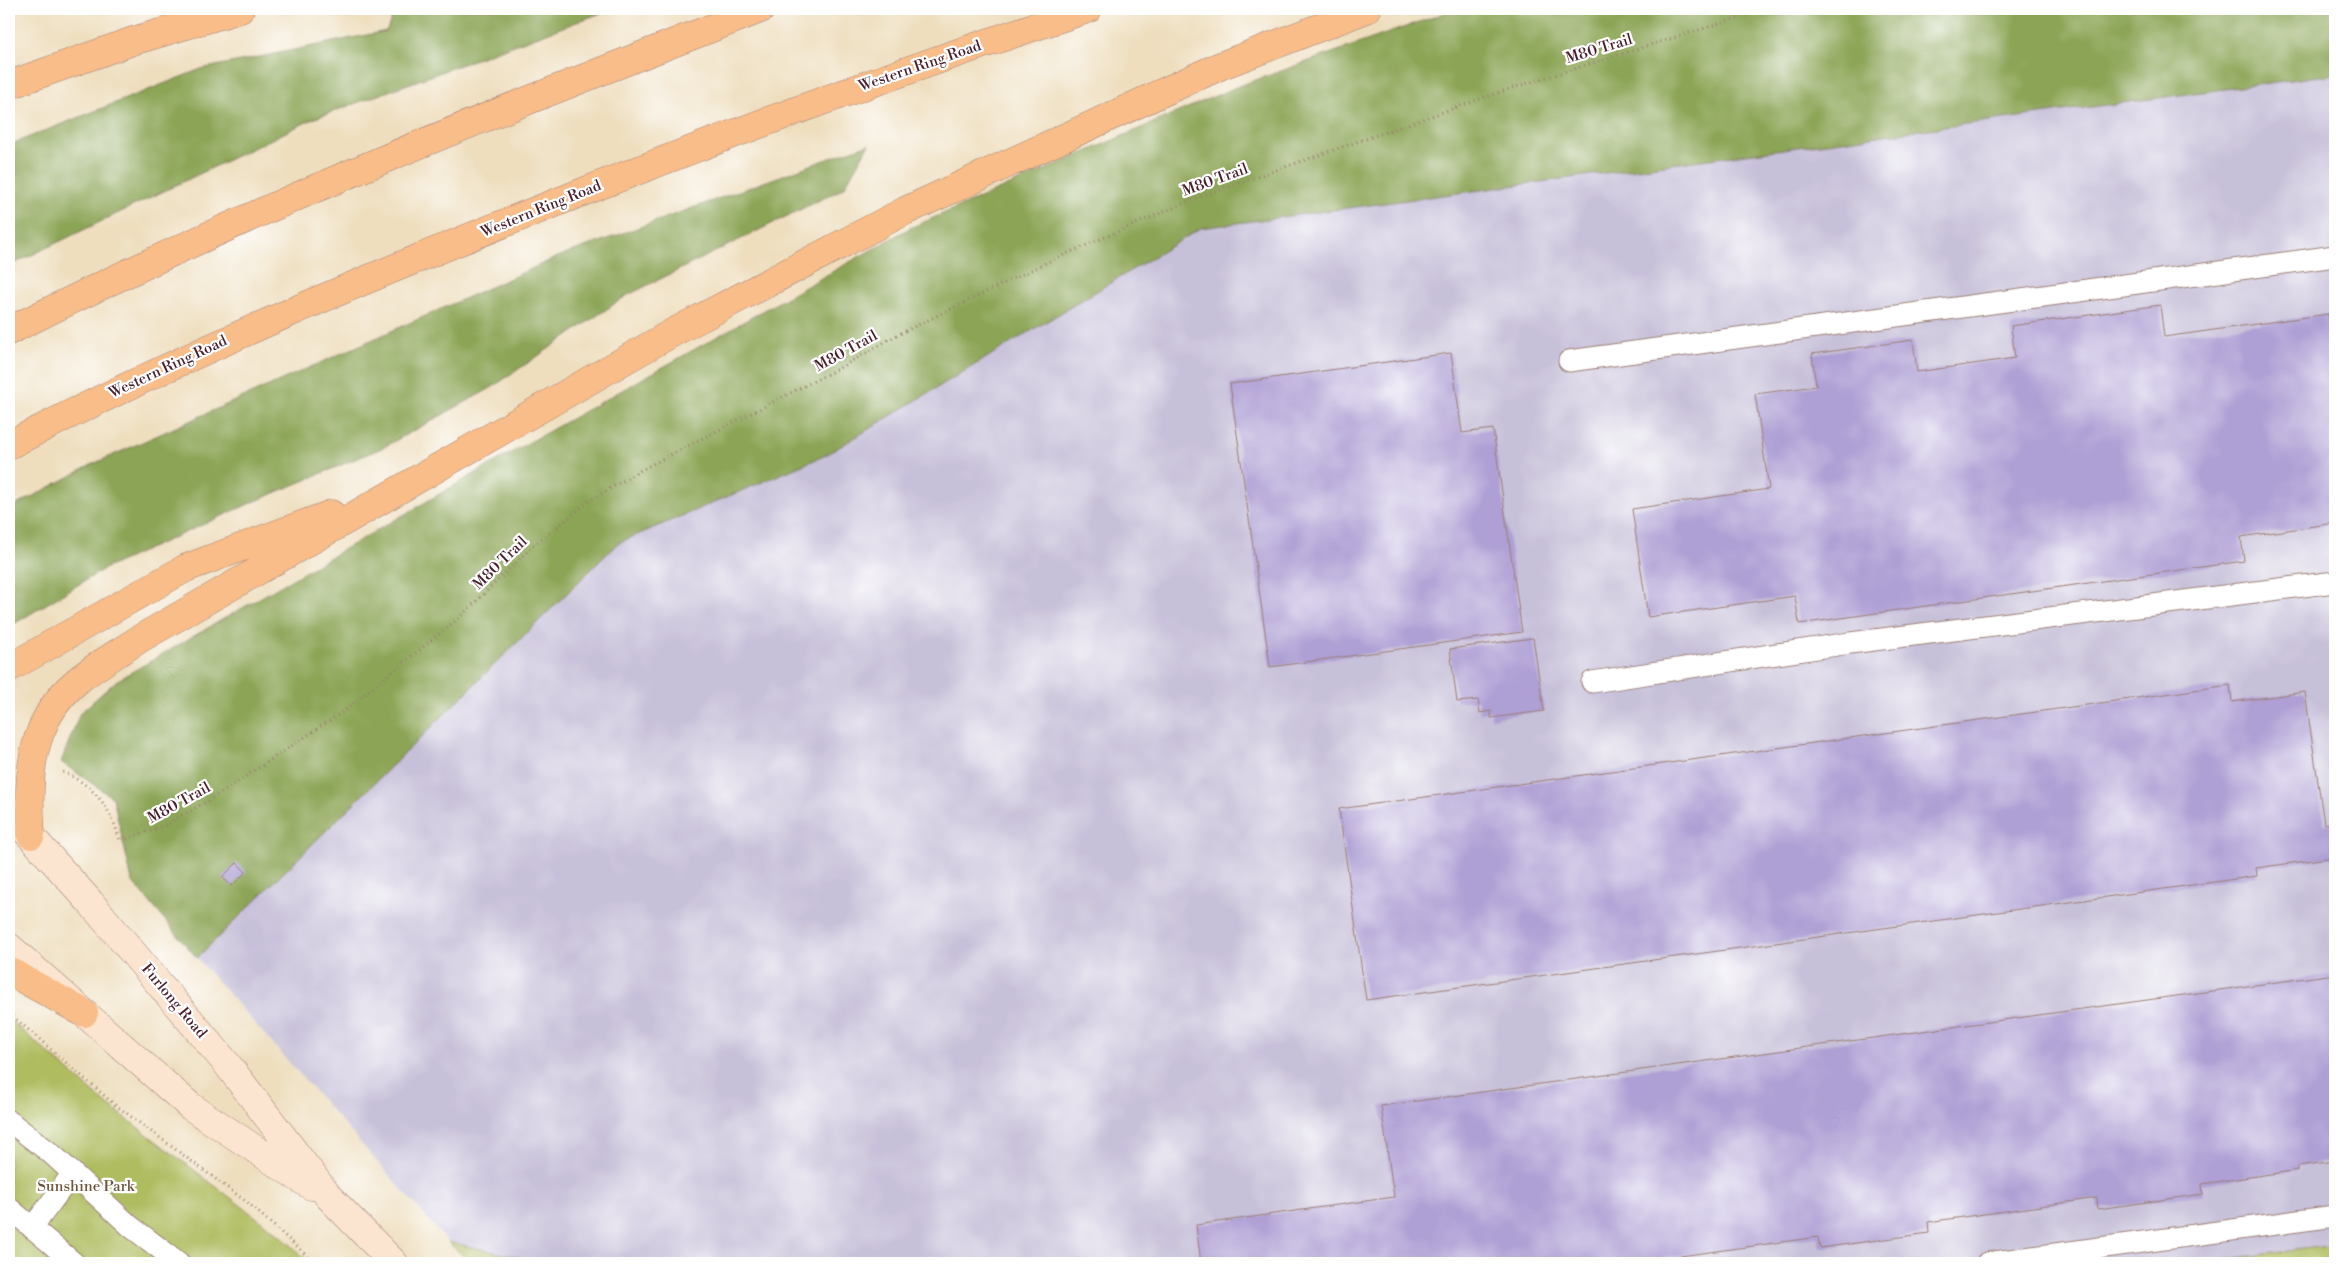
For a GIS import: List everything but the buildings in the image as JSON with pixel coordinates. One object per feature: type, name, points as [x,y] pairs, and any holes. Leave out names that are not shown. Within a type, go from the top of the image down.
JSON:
[{"type":"highway","points":[[9,85],[133,41],[240,9]]},
{"type":"highway","points":[[9,331],[199,241],[388,159],[607,68],[761,9]]},
{"type":"highway","name":"Western Ring Road","points":[[9,445],[238,334],[427,254],[642,169],[855,88],[1088,9]]},
{"type":"highway","points":[[31,835],[28,795],[35,743],[55,704],[77,681],[141,638],[672,333],[905,211],[1220,66],[1367,9]]},
{"type":"highway","points":[[9,668],[186,568],[410,484]]},
{"type":"highway","points":[[9,971],[84,1013]]},
{"type":"main road","name":"Furlong Road","points":[[9,812],[31,835],[227,1064],[329,1197],[394,1263]]},
{"type":"main road","name":"Furlong Road","points":[[9,947],[190,1106],[329,1197]]},
{"type":"lane","points":[[1569,360],[2335,256]]},
{"type":"lane","points":[[1592,682],[1850,643],[2335,582]]},
{"type":"lane","points":[[9,1121],[73,1173],[130,1226],[179,1263]]},
{"type":"lane","points":[[32,1228],[73,1173]]},
{"type":"lane","points":[[9,1208],[74,1263]]},
{"type":"lane","points":[[1987,1263],[2335,1216]]},
{"type":"path","name":"M80 Trail","points":[[58,770],[87,786],[101,799],[111,814],[120,842],[166,825],[221,793],[344,711],[460,617],[534,545],[591,500],[641,470],[843,366],[897,335],[1054,259],[1196,198],[1506,90],[1766,9]]},
{"type":"path","points":[[9,1013],[114,1104],[248,1203],[315,1263]]},
{"type":"shaded area","points":[[2335,74],[2335,1245],[2197,1263],[546,1263],[448,1242],[197,958],[618,543],[826,455],[1201,228]]},
{"type":"green space","points":[[396,9],[612,9],[313,119],[9,266],[9,145],[201,69],[386,31]]},
{"type":"green space","points":[[1456,9],[2335,9],[2335,74],[1201,228],[826,455],[618,543],[197,958],[132,881],[113,798],[61,762],[80,713],[116,681],[521,447],[910,228],[1236,87]]},
{"type":"green space","points":[[869,144],[844,188],[626,296],[491,388],[384,447],[251,503],[104,569],[9,627],[9,509],[93,464],[560,256]]},
{"type":"green space","name":"Sunshine Park","points":[[9,1019],[107,1104],[281,1236],[310,1263],[9,1263]]},
{"type":"green space","points":[[448,1242],[546,1263],[471,1263]]},
{"type":"green space","points":[[2335,1245],[2335,1263],[2197,1263]]}]
